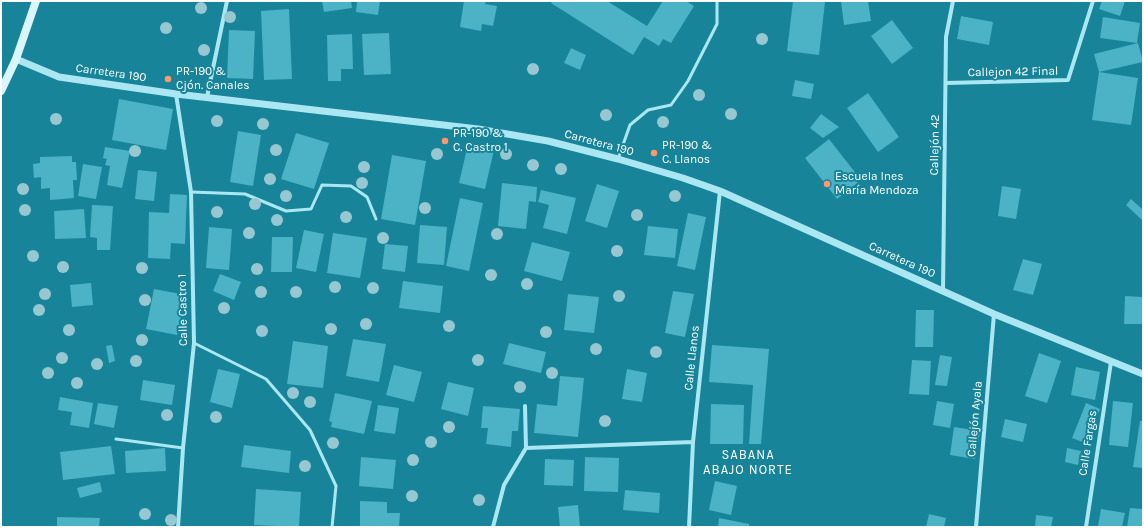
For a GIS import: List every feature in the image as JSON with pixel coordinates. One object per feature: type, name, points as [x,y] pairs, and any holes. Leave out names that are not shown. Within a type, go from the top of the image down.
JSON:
[{"type":"main road","points":[[1,91],[16,59],[36,1]]},
{"type":"street","points":[[207,97],[227,1]]},
{"type":"street","name":"Callejón 42","points":[[943,291],[946,37],[954,1]]},
{"type":"street","name":"Callejon 42 Final","points":[[946,83],[1068,80],[1093,1]]},
{"type":"street","name":"Carretera 190","points":[[16,59],[59,77],[176,94],[478,129],[548,141],[618,159],[683,178],[720,191],[994,314],[1143,374]]},
{"type":"street","name":"Calle Castro 1","points":[[176,94],[191,192],[194,343],[178,527]]},
{"type":"street","name":"Calle Llanos","points":[[689,527],[693,442],[720,191]]},
{"type":"street","name":"Callejón Ayala","points":[[976,527],[994,314]]},
{"type":"street","name":"Calle Fargas","points":[[1086,527],[1111,362]]},
{"type":"street","points":[[493,527],[504,485],[526,448],[525,406]]},
{"type":"street","points":[[526,448],[693,442]]},
{"type":"lane","points":[[618,159],[630,125],[648,110],[671,105],[688,81],[717,24],[716,1]]},
{"type":"lane","points":[[191,192],[246,194],[286,212],[311,209],[322,185],[351,186],[366,197],[376,219]]},
{"type":"lane","points":[[194,343],[266,379],[310,430],[336,486],[332,527]]},
{"type":"lane","points":[[116,439],[184,448]]},
{"type":"building","points":[[322,1],[351,1],[352,8],[324,12]]},
{"type":"building","points":[[357,1],[380,1],[378,15],[356,12]]},
{"type":"building","points":[[464,1],[486,1],[485,4],[497,6],[493,26],[482,24],[481,31],[460,27]]},
{"type":"building","points":[[552,1],[607,1],[647,26],[663,1],[686,1],[694,6],[671,43],[663,39],[659,46],[644,37],[633,55],[551,3]]},
{"type":"building","points":[[793,1],[825,2],[819,55],[787,51]]},
{"type":"building","points":[[841,1],[868,1],[871,21],[844,25]]},
{"type":"building","points":[[1102,1],[1125,1],[1120,16],[1099,9]]},
{"type":"building","points":[[289,9],[292,79],[264,80],[261,11]]},
{"type":"building","points":[[961,16],[993,22],[989,45],[957,39]]},
{"type":"building","points":[[1103,17],[1140,23],[1137,43],[1100,38]]},
{"type":"building","points":[[892,20],[913,48],[892,64],[871,36]]},
{"type":"building","points":[[229,30],[255,31],[253,79],[227,78]]},
{"type":"building","points":[[389,33],[391,74],[364,75],[362,34]]},
{"type":"building","points":[[352,34],[353,69],[341,69],[341,81],[328,81],[327,35]]},
{"type":"building","points":[[1138,43],[1143,62],[1099,72],[1094,54]]},
{"type":"building","points":[[571,48],[586,55],[580,70],[564,63]]},
{"type":"building","points":[[1099,72],[1138,78],[1131,125],[1092,120]]},
{"type":"building","points":[[795,80],[814,84],[811,99],[792,96]]},
{"type":"building","points":[[868,93],[899,137],[878,152],[847,108]]},
{"type":"building","points":[[119,99],[173,109],[166,150],[112,140]]},
{"type":"building","points":[[821,114],[839,127],[823,138],[810,128]]},
{"type":"building","points":[[238,131],[261,135],[253,186],[230,182]]},
{"type":"building","points":[[296,133],[329,143],[314,189],[281,179]]},
{"type":"building","points":[[829,139],[861,180],[837,199],[805,158]]},
{"type":"building","points":[[468,144],[494,150],[485,189],[459,183]]},
{"type":"building","points":[[105,147],[130,151],[122,188],[107,185],[110,166],[105,165],[107,159],[103,158]]},
{"type":"building","points":[[392,155],[426,161],[415,225],[381,219]]},
{"type":"building","points":[[72,156],[72,162],[76,162],[77,180],[73,180],[74,198],[50,200],[50,188],[41,189],[41,177],[34,178],[33,164],[40,163],[40,157]]},
{"type":"building","points":[[83,164],[102,167],[96,199],[78,196]]},
{"type":"building","points":[[138,170],[157,172],[154,201],[135,199]]},
{"type":"building","points":[[502,183],[537,187],[536,202],[529,201],[526,229],[498,226]]},
{"type":"building","points":[[597,184],[619,191],[607,228],[585,221]]},
{"type":"building","points":[[1002,186],[1021,189],[1016,219],[998,216]]},
{"type":"building","points":[[541,190],[576,198],[567,234],[543,228],[549,205],[538,202]]},
{"type":"building","points":[[170,194],[187,195],[185,244],[171,243],[170,259],[148,258],[149,212],[169,213]]},
{"type":"building","points":[[460,198],[483,203],[469,271],[446,266]]},
{"type":"building","points":[[1131,199],[1143,210],[1142,220],[1126,205]]},
{"type":"building","points":[[92,205],[113,206],[110,250],[97,250],[97,238],[90,237]]},
{"type":"building","points":[[84,209],[86,238],[55,239],[54,211]]},
{"type":"building","points":[[688,213],[706,217],[695,270],[677,266]]},
{"type":"building","points":[[420,225],[447,227],[444,265],[417,263]]},
{"type":"building","points":[[648,226],[678,229],[675,258],[644,255]]},
{"type":"building","points":[[209,227],[232,229],[229,270],[206,268]]},
{"type":"building","points":[[304,230],[324,234],[316,272],[296,268]]},
{"type":"building","points":[[333,233],[367,238],[360,278],[327,273]]},
{"type":"building","points":[[272,237],[293,237],[292,272],[271,272]]},
{"type":"building","points":[[532,242],[570,252],[562,281],[524,271]]},
{"type":"building","points":[[385,244],[408,246],[405,272],[382,269]]},
{"type":"building","points":[[1023,259],[1042,264],[1033,295],[1013,290]]},
{"type":"building","points":[[220,274],[241,282],[234,300],[213,291]]},
{"type":"building","points":[[403,281],[443,286],[440,313],[399,308]]},
{"type":"building","points":[[91,283],[93,305],[72,307],[70,285]]},
{"type":"building","points":[[154,289],[186,295],[177,335],[146,329]]},
{"type":"building","points":[[673,291],[694,294],[685,337],[665,333]]},
{"type":"building","points":[[568,294],[599,297],[594,333],[564,330]]},
{"type":"building","points":[[1125,296],[1143,297],[1142,324],[1124,324]]},
{"type":"building","points":[[916,310],[934,310],[933,347],[915,347]]},
{"type":"building","points":[[353,339],[386,344],[379,382],[346,376]]},
{"type":"building","points":[[293,341],[328,346],[323,388],[287,384]]},
{"type":"building","points":[[509,343],[546,352],[541,373],[503,364]]},
{"type":"building","points":[[112,345],[115,361],[109,363],[106,346]]},
{"type":"building","points":[[712,345],[769,349],[761,444],[749,444],[753,385],[709,382]]},
{"type":"building","points":[[1039,353],[1061,361],[1047,403],[1025,396]]},
{"type":"building","points":[[940,355],[952,357],[947,386],[935,385]]},
{"type":"building","points":[[912,360],[931,361],[929,395],[909,394]]},
{"type":"building","points":[[394,365],[422,372],[414,402],[386,395]]},
{"type":"building","points":[[1076,367],[1100,372],[1095,400],[1071,395]]},
{"type":"building","points":[[218,369],[240,374],[232,408],[210,402]]},
{"type":"building","points":[[627,369],[647,373],[642,402],[622,399]]},
{"type":"building","points":[[560,376],[584,378],[578,437],[534,433],[537,404],[557,406]]},
{"type":"building","points":[[143,380],[175,385],[172,405],[140,400]]},
{"type":"building","points":[[448,382],[474,388],[468,416],[441,409]]},
{"type":"building","points":[[335,393],[372,401],[364,434],[331,427],[332,422],[329,421]]},
{"type":"building","points":[[60,397],[93,403],[89,428],[70,425],[72,412],[58,410]]},
{"type":"building","points":[[937,401],[954,404],[950,428],[933,425]]},
{"type":"building","points":[[1113,401],[1133,403],[1128,447],[1109,445]]},
{"type":"building","points":[[98,403],[118,406],[114,428],[94,424]]},
{"type":"building","points":[[1086,403],[1100,409],[1085,443],[1072,438]]},
{"type":"building","points":[[711,404],[744,405],[743,444],[710,444]]},
{"type":"building","points":[[378,405],[399,408],[395,434],[374,431]]},
{"type":"building","points":[[483,406],[520,409],[518,431],[512,431],[511,447],[486,444],[488,428],[481,428]]},
{"type":"building","points":[[1005,419],[1027,424],[1023,442],[1001,437]]},
{"type":"building","points":[[1140,421],[1143,421],[1143,468],[1133,467]]},
{"type":"building","points":[[954,427],[980,431],[975,459],[950,455]]},
{"type":"building","points":[[244,445],[291,451],[289,473],[241,467]]},
{"type":"building","points":[[111,446],[115,474],[63,480],[60,452]]},
{"type":"building","points":[[165,448],[166,471],[126,473],[125,451]]},
{"type":"building","points":[[1067,448],[1081,451],[1078,465],[1065,462]]},
{"type":"building","points":[[361,457],[396,460],[393,489],[359,486]]},
{"type":"building","points":[[585,457],[619,458],[618,492],[584,491]]},
{"type":"building","points":[[545,459],[574,460],[573,486],[544,485]]},
{"type":"building","points":[[715,481],[737,486],[731,515],[709,510]]},
{"type":"building","points":[[100,482],[102,492],[80,498],[77,488]]},
{"type":"building","points":[[256,489],[301,492],[299,527],[254,525]]},
{"type":"building","points":[[625,490],[660,493],[659,513],[623,510]]},
{"type":"building","points":[[360,501],[387,502],[387,513],[400,513],[399,527],[360,527]]},
{"type":"building","points":[[578,505],[580,527],[560,527],[558,507]]},
{"type":"building","points":[[1130,508],[1143,509],[1143,527],[1127,527]]},
{"type":"building","points":[[1101,509],[1125,513],[1122,527],[1098,526]]},
{"type":"building","points":[[929,514],[946,518],[944,527],[926,527]]},
{"type":"building","points":[[1036,515],[1053,517],[1051,527],[1035,527]]},
{"type":"building","points":[[57,517],[100,518],[99,527],[57,527]]},
{"type":"building","points":[[719,518],[749,524],[749,527],[718,527]]},
{"type":"place","name":"PR-190 & Cjón. Canales","points":[[168,79]]},
{"type":"place","name":"PR-190 & C. Castro 1","points":[[445,141]]},
{"type":"place","name":"PR-190 & C. Llanos","points":[[654,153]]},
{"type":"place","name":"Escuela Ines María Mendoza","points":[[827,184]]},
{"type":"district","name":"SABANA ABAJO NORTE","points":[[748,462]]}]
